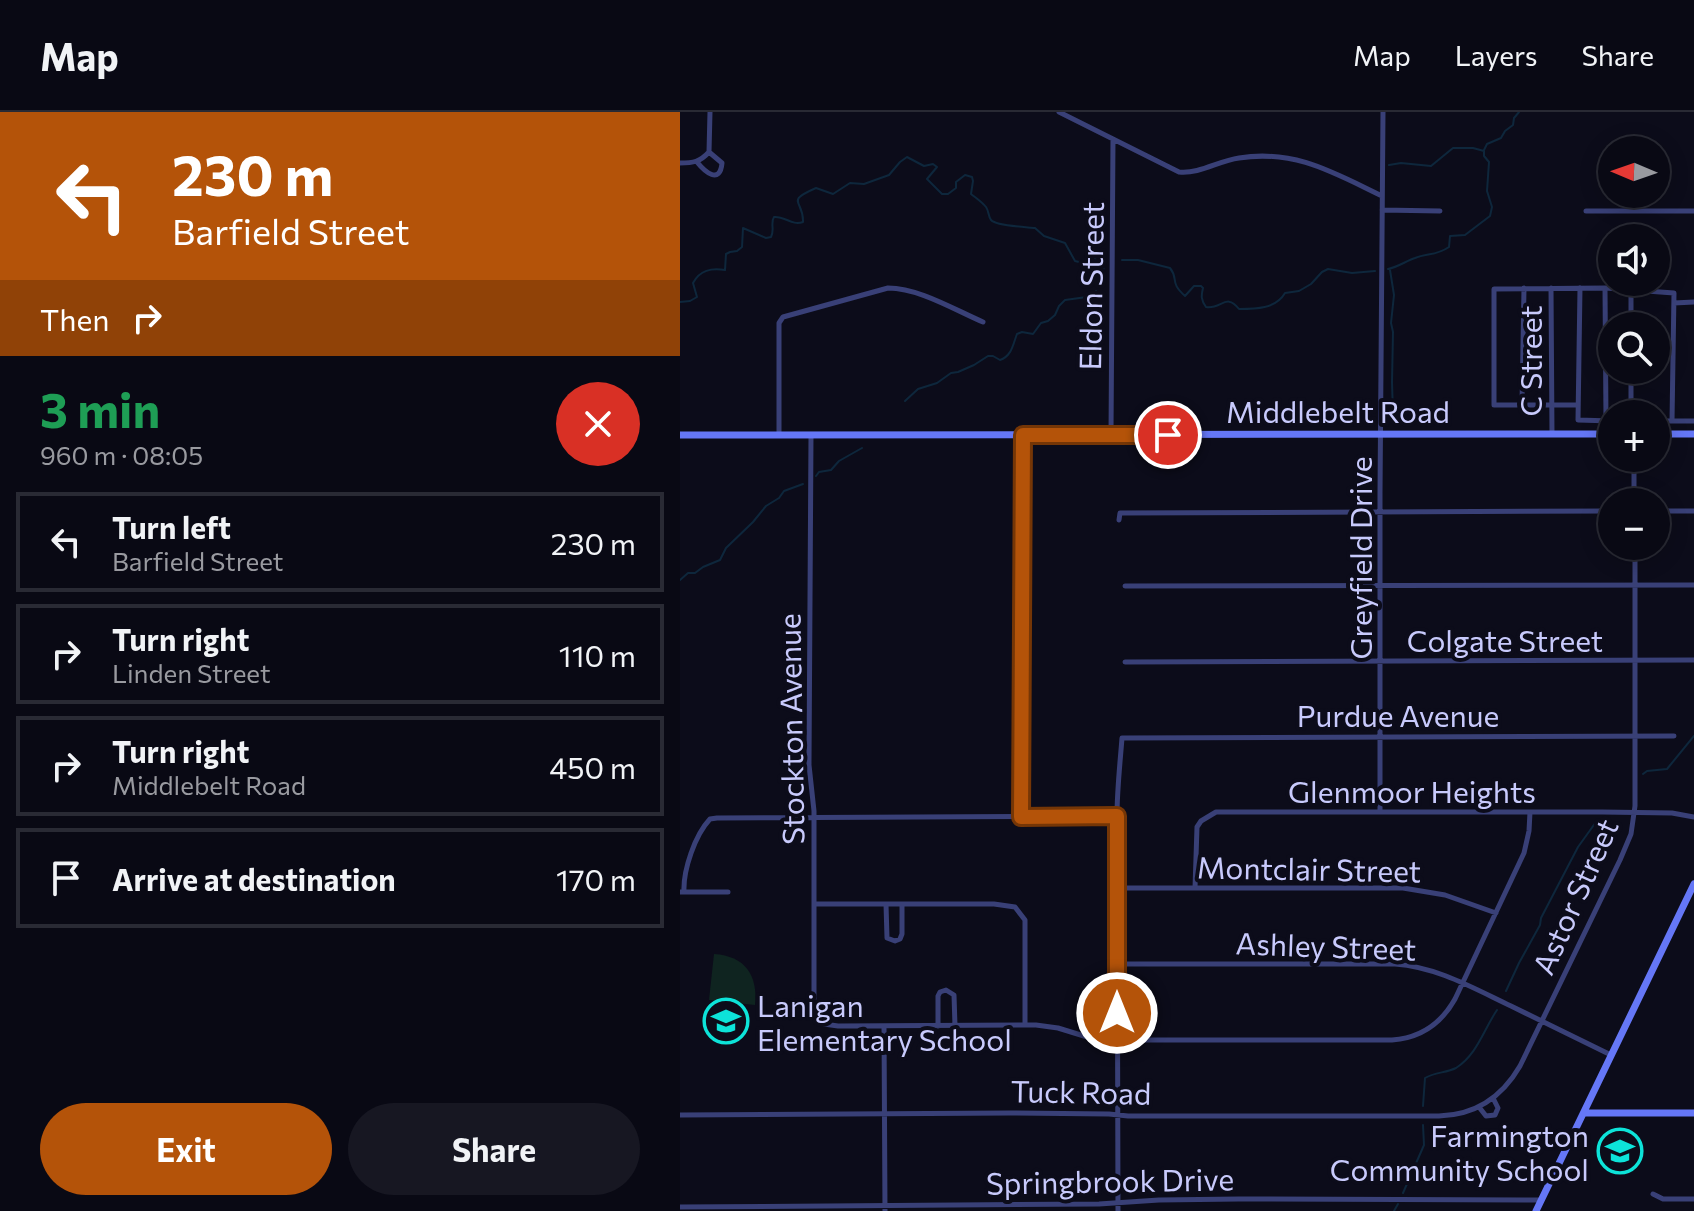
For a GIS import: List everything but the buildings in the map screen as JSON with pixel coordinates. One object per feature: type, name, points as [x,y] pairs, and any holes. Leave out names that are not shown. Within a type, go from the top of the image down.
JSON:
[{"type":"street","points":[[680,163],[697,162],[709,152],[710,112]]},
{"type":"street","points":[[1059,112],[1173,170],[1201,170],[1236,158],[1277,156],[1318,165],[1382,196]]},
{"type":"street","name":"Greyfield Drive","points":[[1380,812],[1383,112]]},
{"type":"street","name":"Eldon Street","points":[[1111,434],[1113,139]]},
{"type":"street","points":[[697,162],[708,173],[717,174],[722,169],[722,163],[709,152]]},
{"type":"street","points":[[1382,210],[1440,211]]},
{"type":"street","points":[[1586,211],[1694,211]]},
{"type":"street","points":[[779,434],[779,323],[783,317],[885,289],[900,288],[983,322]]},
{"type":"street","points":[[1522,405],[1524,288]]},
{"type":"street","name":"C Street","points":[[1551,288],[1552,434]]},
{"type":"street","points":[[1580,288],[1578,420],[1598,421]]},
{"type":"street","points":[[1578,405],[1494,405],[1494,289],[1598,288]]},
{"type":"street","points":[[1670,293],[1674,293],[1672,421],[1694,421]]},
{"type":"street","points":[[1605,296],[1608,400]]},
{"type":"street","points":[[1674,303],[1694,302]]},
{"type":"street","name":"Middlebelt Road","points":[[680,435],[1598,434]]},
{"type":"street","points":[[1670,434],[1694,434]]},
{"type":"street","name":"Stockton Avenue","points":[[811,435],[809,765],[814,817],[814,1000],[816,1015],[820,1022],[828,1026],[884,1026]]},
{"type":"street","points":[[1021,817],[1023,435]]},
{"type":"street","points":[[1119,520],[1120,513],[1125,512],[1598,511]]},
{"type":"street","points":[[1670,511],[1694,511]]},
{"type":"street","name":"Astor Street","points":[[1542,1021],[1626,847],[1632,827],[1635,560]]},
{"type":"street","points":[[1125,586],[1694,585]]},
{"type":"street","name":"Colgate Street","points":[[1125,662],[1694,660]]},
{"type":"street","name":"Purdue Avenue","points":[[1117,816],[1122,738],[1674,736]]},
{"type":"street","name":"Glenmoor Heights","points":[[1195,888],[1197,827],[1208,815],[1223,812],[1672,813],[1694,817]]},
{"type":"street","points":[[885,1209],[884,1026],[1025,1025],[1050,1027],[1097,1040],[1404,1039],[1426,1031],[1451,1006],[1524,853],[1530,812]]},
{"type":"street","points":[[728,892],[682,892],[686,868],[700,833],[710,819],[1117,816],[1118,1211]]},
{"type":"street","points":[[1536,1211],[1694,884]]},
{"type":"street","name":"Montclair Street","points":[[1117,888],[1366,887],[1418,890],[1445,895],[1496,913]]},
{"type":"street","points":[[814,904],[994,904],[1015,907],[1025,920],[1025,1025]]},
{"type":"street","points":[[886,904],[887,938],[895,941],[902,934],[902,904]]},
{"type":"street","name":"Ashley Street","points":[[1117,964],[1395,964],[1429,969],[1611,1055]]},
{"type":"street","points":[[938,1026],[938,996],[946,990],[954,995],[955,1026]]},
{"type":"street","name":"Tuck Road","points":[[680,1115],[1456,1115],[1479,1107],[1509,1083],[1542,1021]]},
{"type":"street","name":"Tuck Road","points":[[1479,1107],[1486,1116],[1495,1115],[1498,1108],[1493,1098]]},
{"type":"street","points":[[1584,1113],[1694,1113]]},
{"type":"street","points":[[1653,1194],[1663,1199],[1694,1199]]},
{"type":"street","name":"Springbrook Drive","points":[[680,1207],[885,1209],[1324,1199],[1542,1200]]},
{"type":"green space","points":[[714,954],[734,959],[747,969],[754,985],[755,1005],[709,1000]]},
{"type":"waterway","points":[[1484,150],[1487,144],[1501,138],[1513,125],[1519,112]]},
{"type":"waterway","points":[[1388,269],[1444,250],[1449,247],[1450,236],[1465,235],[1490,216],[1492,207],[1487,191],[1489,162],[1484,151],[1453,148],[1431,166],[1389,165]]},
{"type":"waterway","points":[[680,302],[697,297],[693,283],[703,273],[725,270],[726,254],[742,247],[743,228],[766,238],[771,237],[774,217],[803,222],[798,199],[806,193],[816,188],[833,194],[850,183],[864,184],[889,175],[907,157],[924,166],[933,164],[937,167],[927,179],[942,194],[956,188],[956,182],[965,175],[972,177],[971,194],[986,207],[994,222],[1035,228],[1044,236],[1065,243],[1075,261],[1092,257],[1103,262]]},
{"type":"waterway","points":[[1122,260],[1138,260],[1170,268],[1177,287],[1185,296],[1194,286],[1201,286],[1206,307],[1230,302],[1239,309],[1271,305],[1285,293],[1299,291],[1311,284],[1328,269],[1352,273],[1375,271]]},
{"type":"waterway","points":[[1097,284],[1104,266],[1101,263]]},
{"type":"waterway","points":[[1390,270],[1394,295],[1391,323],[1393,415]]},
{"type":"waterway","points":[[905,401],[918,389],[937,383],[988,356],[1000,360],[1004,358],[1012,349],[1017,334],[1033,334],[1041,323],[1055,315],[1065,300],[1094,296],[1096,291]]},
{"type":"waterway","points":[[816,476],[819,472],[831,470],[839,461],[862,448]]},
{"type":"waterway","points":[[680,580],[688,573],[695,573],[720,560],[726,548],[766,506],[784,491],[803,484]]},
{"type":"waterway","points":[[1643,774],[1667,769],[1694,736]]},
{"type":"waterway","points":[[1506,991],[1578,847],[1596,822]]},
{"type":"waterway","points":[[1423,1106],[1425,1078],[1452,1070],[1463,1063],[1475,1049],[1497,1010]]},
{"type":"waterway","points":[[1403,1193],[1424,1145],[1423,1125]]},
{"type":"waterway","points":[[1394,1211],[1398,1204]]},
{"type":"place","name":"Lanigan Elementary School","points":[[726,1021]]},
{"type":"place","name":"Farmington Community School","points":[[1620,1151]]},
{"type":"route","points":[[1117,1013],[1117,816],[1021,817],[1023,435],[1168,435]]}]
